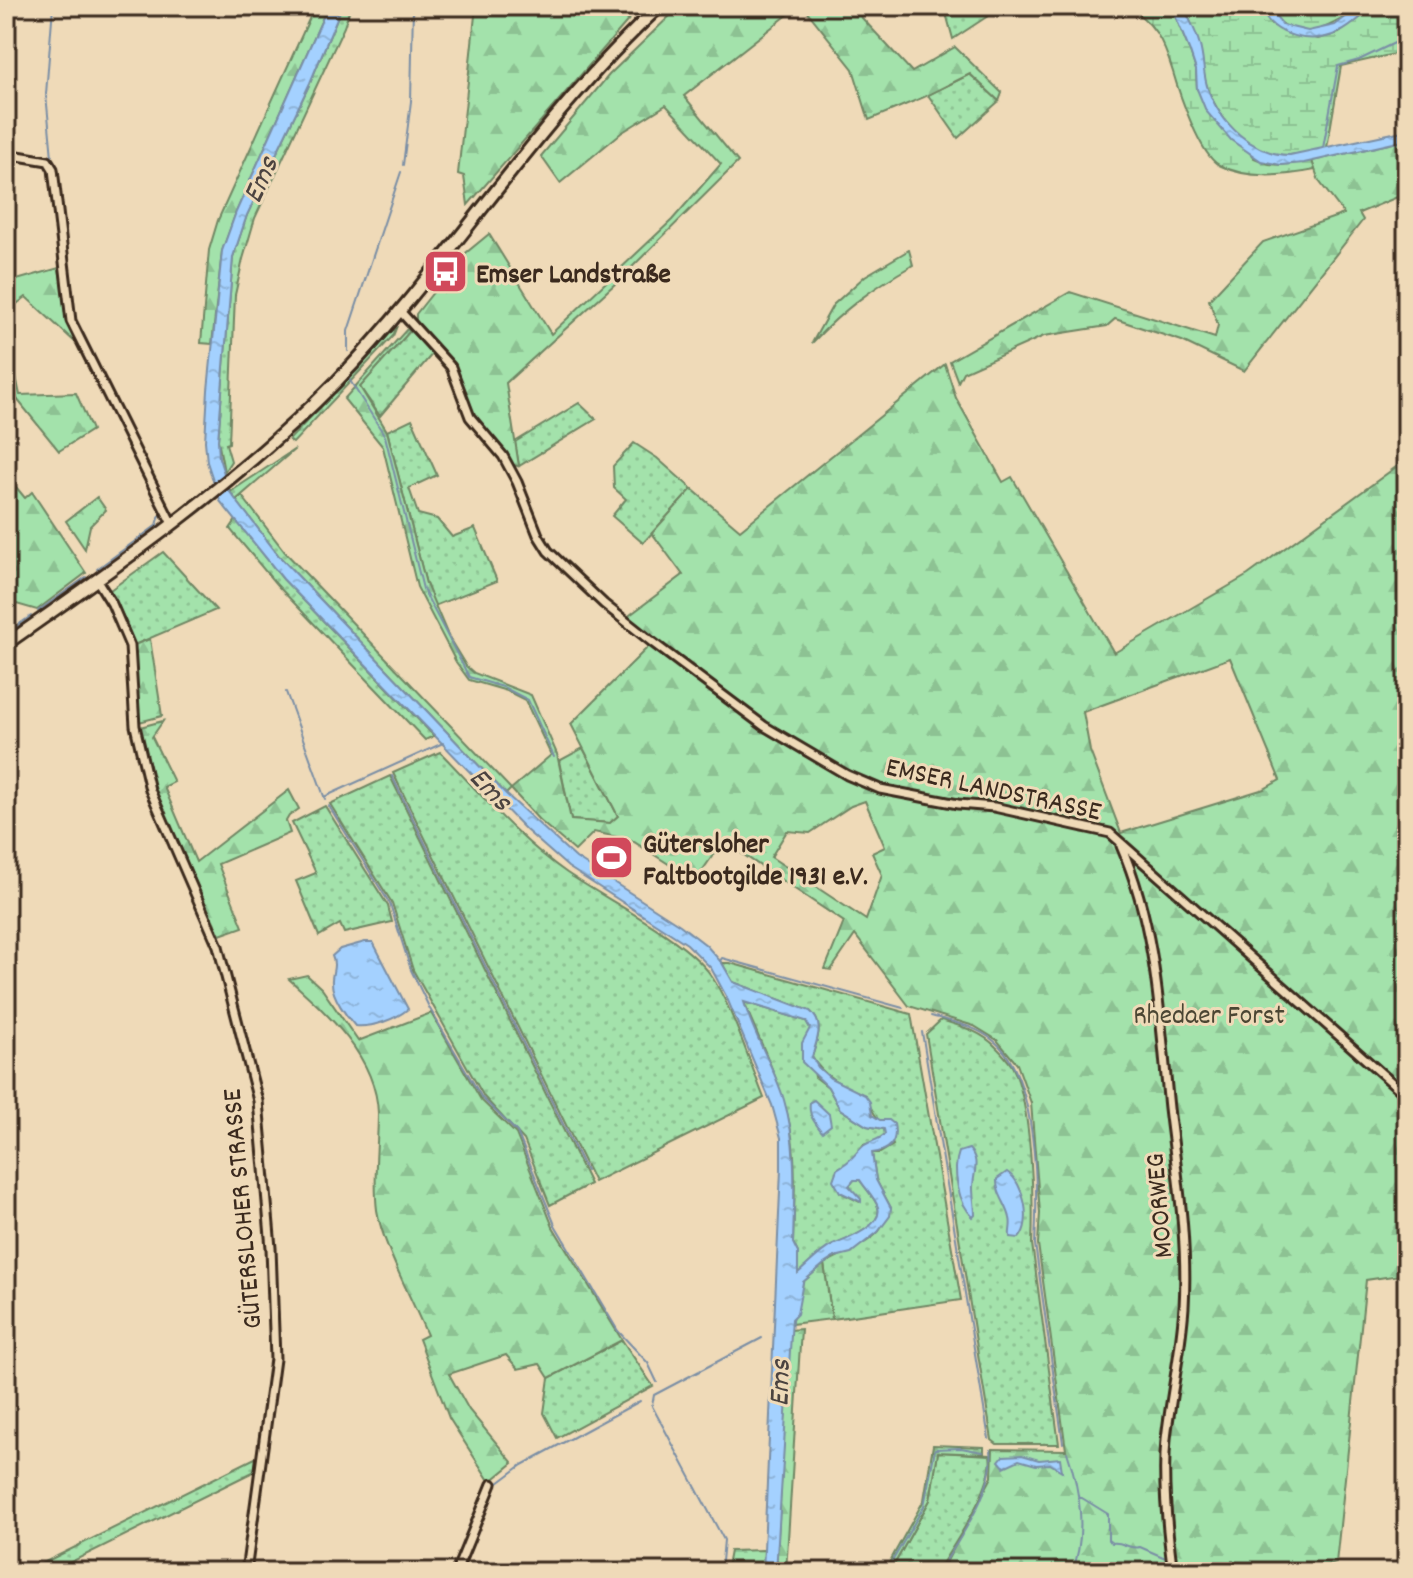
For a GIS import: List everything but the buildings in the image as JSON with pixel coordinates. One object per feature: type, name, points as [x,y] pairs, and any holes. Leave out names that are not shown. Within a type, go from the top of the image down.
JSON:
[{"type":"main road","points":[[6,644],[209,496],[286,430],[400,311],[590,77],[660,6]]},
{"type":"street","points":[[6,154],[48,161],[53,169],[71,321],[172,524]]},
{"type":"street","name":"EMSER LANDSTRASSE","points":[[400,311],[451,367],[470,417],[503,456],[548,551],[604,604],[745,713],[847,775],[880,789],[958,804],[994,807],[1110,833],[1407,1096]]},
{"type":"street","name":"GÜTERSLOHER STRASSE","points":[[97,580],[112,604],[130,646],[135,726],[150,790],[218,946],[258,1101],[271,1248],[275,1359],[246,1572]]},
{"type":"street","name":"MOORWEG","points":[[1120,842],[1141,900],[1156,982],[1184,1229],[1184,1305],[1179,1365],[1166,1440],[1165,1489],[1172,1565]]},
{"type":"street","points":[[456,1572],[492,1484]]},
{"type":"green space","points":[[315,6],[328,6],[236,212],[222,251],[212,344],[201,343],[209,250],[218,220]]},
{"type":"green space","points":[[342,6],[351,6],[344,27],[255,218],[243,259],[235,295],[229,443],[226,444],[231,461],[224,472],[218,440],[233,257],[247,215],[310,83]]},
{"type":"green space","points":[[476,6],[619,6],[631,17],[468,205],[464,176],[458,174]]},
{"type":"green space","points":[[680,6],[799,6],[684,96],[738,162],[616,283],[506,383],[519,466],[511,465],[474,416],[454,365],[416,321],[416,314],[461,257],[489,234],[551,334],[672,220],[721,164],[666,105],[621,133],[560,183],[541,156],[609,75]]},
{"type":"green space","points":[[803,6],[851,6],[912,72],[955,47],[1002,93],[999,101],[970,74],[869,120],[853,69]]},
{"type":"green space","points":[[944,6],[1003,6],[953,39]]},
{"type":"green space","points":[[1124,6],[1171,6],[1196,70],[1197,89],[1254,158],[1281,165],[1312,161],[1315,170],[1254,175],[1230,170],[1212,159],[1191,123],[1170,61],[1156,33],[1143,18]]},
{"type":"green space","points":[[1183,6],[1259,6],[1271,25],[1318,39],[1339,33],[1376,6],[1407,6],[1407,51],[1341,66],[1327,148],[1278,155],[1244,140],[1219,111],[1206,83],[1194,31]]},
{"type":"green space","points":[[1268,6],[1360,6],[1337,22],[1312,31],[1300,31],[1277,19]]},
{"type":"green space","points":[[970,74],[999,101],[958,138],[928,95]]},
{"type":"green space","points":[[1407,140],[1407,193],[1359,213],[1363,220],[1244,371],[1182,341],[1115,319],[1107,326],[1044,336],[963,372],[958,382],[950,361],[1070,292],[1215,338],[1218,325],[1209,300],[1263,242],[1344,214],[1319,181],[1312,161]]},
{"type":"green space","points":[[909,250],[913,265],[859,300],[812,343],[833,305],[865,276]]},
{"type":"green space","points":[[59,268],[68,323],[77,344],[26,297],[6,312],[6,283]]},
{"type":"green space","points":[[397,326],[393,336],[293,443],[289,440]]},
{"type":"green space","name":"Rhedaer Forst","points":[[407,329],[410,331],[360,387],[387,431],[426,584],[449,638],[466,666],[474,673],[531,695],[557,754],[571,820],[610,823],[618,816],[571,724],[655,640],[626,618],[683,575],[652,533],[692,489],[740,530],[945,364],[956,398],[1003,482],[1012,477],[1114,653],[1248,575],[1407,459],[1407,1274],[1366,1280],[1336,1563],[1318,1568],[1319,1572],[941,1572],[992,1477],[993,1449],[1066,1450],[1038,1244],[1040,1213],[1031,1103],[1017,1064],[997,1040],[974,1026],[909,1006],[855,935],[831,970],[825,969],[844,922],[723,841],[695,881],[631,840],[594,832],[575,851],[539,820],[511,789],[551,755],[525,700],[507,691],[469,680],[456,662],[417,587],[383,447],[344,399]],"holes":[[[1230,658],[1280,780],[1264,789],[1121,833],[1090,751],[1083,712]],[[865,801],[885,847],[872,853],[882,875],[866,920],[771,857],[787,831],[810,833],[851,806]]]},
{"type":"green space","points":[[410,331],[433,353],[380,416],[360,387]]},
{"type":"green space","points":[[6,355],[12,358],[20,395],[76,393],[92,430],[59,451],[8,388]]},
{"type":"green space","points":[[579,403],[596,419],[519,466],[515,442]]},
{"type":"green space","points":[[412,419],[437,475],[409,488],[418,514],[437,519],[452,537],[475,528],[497,581],[434,606],[387,431]]},
{"type":"green space","points":[[634,443],[657,458],[692,489],[643,543],[612,516],[626,499],[614,488],[613,466]]},
{"type":"green space","points":[[295,449],[236,500],[230,492]]},
{"type":"green space","points":[[16,487],[25,498],[32,492],[86,573],[37,610],[6,601],[6,496]]},
{"type":"green space","points":[[242,496],[285,552],[511,789],[506,794],[279,556],[236,500]]},
{"type":"green space","points":[[97,497],[106,510],[90,526],[85,549],[66,521]]},
{"type":"green space","points":[[236,520],[283,579],[434,736],[425,740],[276,584],[230,529]]},
{"type":"green space","points":[[163,552],[216,610],[134,645],[110,590]]},
{"type":"green space","points":[[150,639],[162,716],[139,722],[134,645]]},
{"type":"green space","points":[[163,721],[152,737],[174,782],[164,787],[196,862],[289,790],[299,809],[286,821],[290,833],[218,864],[243,927],[220,935],[153,789],[140,727]]},
{"type":"green space","points":[[583,748],[618,816],[610,823],[571,820],[559,761]]},
{"type":"green space","points":[[440,752],[500,816],[549,860],[661,931],[707,970],[731,1014],[764,1098],[594,1182],[393,773]]},
{"type":"green space","points":[[390,776],[590,1184],[550,1205],[524,1140],[484,1097],[413,970],[392,903],[330,804]]},
{"type":"green space","points":[[325,806],[388,906],[392,922],[344,933],[340,924],[319,936],[296,881],[316,873],[292,823]]},
{"type":"green space","points":[[722,963],[911,1014],[961,1300],[832,1319],[824,1264],[867,1241],[882,1226],[891,1208],[876,1180],[872,1153],[880,1153],[893,1145],[865,1095],[829,1076],[812,1057],[819,1027],[815,1016],[810,1011],[733,982]]},
{"type":"green space","points":[[307,975],[322,989],[358,1041],[431,1013],[481,1100],[516,1134],[553,1227],[622,1340],[549,1378],[540,1364],[518,1369],[506,1355],[449,1374],[469,1410],[513,1463],[490,1482],[449,1418],[419,1339],[427,1335],[380,1224],[375,1186],[378,1113],[369,1073],[334,1022],[289,979]]},
{"type":"green space","points":[[744,1002],[806,1021],[810,1028],[808,1035],[815,1077],[828,1087],[840,1109],[867,1126],[884,1129],[885,1134],[879,1140],[863,1145],[854,1159],[837,1169],[840,1192],[860,1202],[849,1186],[854,1180],[860,1180],[870,1193],[878,1207],[875,1221],[862,1232],[819,1255],[797,1274],[798,1253],[793,1243],[794,1163],[789,1119]]},
{"type":"green space","points":[[941,1020],[990,1041],[1012,1066],[1019,1083],[1028,1127],[1033,1203],[1032,1244],[1059,1444],[997,1444],[992,1440],[926,1034]]},
{"type":"green space","points":[[824,1264],[832,1319],[791,1324],[803,1282]]},
{"type":"green space","points":[[801,1329],[786,1572],[776,1572],[790,1330]]},
{"type":"green space","points":[[622,1340],[653,1386],[557,1438],[544,1413],[549,1378]]},
{"type":"green space","points":[[933,1445],[984,1447],[984,1454],[938,1452],[930,1500],[890,1572],[884,1572],[924,1500]]},
{"type":"green space","points":[[938,1452],[990,1455],[990,1468],[980,1499],[937,1572],[890,1572],[930,1500]]},
{"type":"green space","points":[[259,1456],[257,1470],[51,1572],[25,1572]]},
{"type":"green space","points":[[764,1550],[763,1572],[726,1572],[730,1551]]},
{"type":"water","name":"Ems","points":[[328,6],[342,6],[310,83],[247,215],[233,257],[218,440],[219,458],[230,492],[279,556],[506,794],[576,858],[706,945],[733,982],[810,1011],[819,1027],[812,1057],[818,1067],[830,1078],[865,1095],[870,1102],[872,1115],[894,1124],[895,1136],[891,1145],[872,1153],[876,1180],[891,1208],[890,1216],[878,1232],[851,1253],[835,1257],[803,1282],[797,1314],[792,1319],[776,1572],[763,1572],[781,1169],[781,1138],[772,1105],[711,968],[687,944],[568,867],[526,830],[283,579],[220,501],[207,462],[205,441],[222,251],[236,212]],"holes":[[[744,1002],[806,1021],[810,1028],[802,1043],[802,1062],[828,1087],[840,1109],[867,1126],[884,1129],[885,1134],[864,1145],[837,1169],[833,1180],[840,1192],[861,1202],[849,1186],[854,1180],[860,1180],[878,1207],[875,1220],[862,1231],[824,1251],[798,1273],[798,1253],[793,1243],[794,1171],[788,1118],[780,1088]]]},
{"type":"water","points":[[1171,6],[1183,6],[1195,31],[1213,102],[1229,125],[1251,143],[1276,154],[1290,155],[1407,130],[1407,140],[1304,163],[1281,165],[1261,161],[1231,140],[1206,111],[1197,89],[1196,70],[1189,49]]},
{"type":"water","points":[[1259,6],[1268,6],[1283,25],[1308,31],[1335,25],[1360,6],[1376,6],[1345,29],[1329,36],[1305,38],[1283,32],[1265,17]]},
{"type":"water","points":[[373,942],[408,1009],[383,1022],[355,1026],[334,994],[332,956],[340,949]]},
{"type":"water","points":[[814,1100],[829,1114],[831,1125],[822,1132],[811,1115],[810,1102]]},
{"type":"water","points":[[969,1149],[976,1163],[973,1217],[960,1195],[956,1177],[959,1152]]},
{"type":"water","points":[[1007,1172],[1018,1184],[1025,1203],[1025,1223],[1019,1238],[1010,1237],[1010,1218],[997,1184],[997,1179]]},
{"type":"water","points":[[1022,1455],[1039,1460],[1060,1458],[1062,1471],[1050,1464],[1036,1465],[1019,1460],[1004,1467],[999,1461],[1003,1456]]},
{"type":"waterway","points":[[52,157],[46,94],[53,6]]},
{"type":"waterway","points":[[403,165],[411,101],[413,6]]},
{"type":"waterway","points":[[1323,148],[1338,66],[1359,60],[1407,37]]},
{"type":"waterway","points":[[348,351],[348,331],[401,172]]},
{"type":"waterway","points":[[349,379],[385,436],[423,589],[469,677],[503,687],[528,700],[554,757]]},
{"type":"waterway","points":[[97,569],[157,525],[160,515]]},
{"type":"waterway","points":[[38,611],[86,577]]},
{"type":"waterway","points":[[6,633],[31,616]]},
{"type":"waterway","points":[[286,692],[325,799]]},
{"type":"waterway","points":[[324,797],[443,743]]},
{"type":"waterway","points":[[392,776],[586,1171]]},
{"type":"waterway","points":[[329,806],[390,904],[411,970],[430,1009],[482,1098],[517,1132],[555,1225],[618,1331],[648,1363],[657,1382]]},
{"type":"waterway","points":[[720,961],[722,958],[903,1008]]},
{"type":"waterway","points":[[931,1016],[964,1025],[994,1041],[1009,1058],[1019,1080],[1032,1136],[1035,1244],[1063,1443]]},
{"type":"waterway","points":[[922,1032],[989,1439]]},
{"type":"waterway","points":[[721,1572],[724,1540],[652,1406],[654,1395],[762,1338]]},
{"type":"waterway","points":[[498,1483],[522,1465],[640,1401]]},
{"type":"waterway","points":[[886,1572],[924,1506],[935,1449],[961,1448],[983,1452]]},
{"type":"waterway","points":[[939,1572],[982,1497],[988,1481],[991,1450]]},
{"type":"waterway","points":[[1067,1452],[1080,1512],[1079,1543],[1072,1572]]},
{"type":"waterway","points":[[1078,1498],[1108,1514],[1108,1540],[1112,1543],[1140,1547],[1170,1560]]},
{"type":"waterway","points":[[1176,1563],[1180,1572]]},
{"type":"waterway","points":[[1301,1572],[1308,1572]]},
{"type":"place","name":"Emser Landstraße","points":[[445,272]]},
{"type":"place","name":"Gütersloher Faltbootgilde 1931 e.V.","points":[[612,858]]}]
